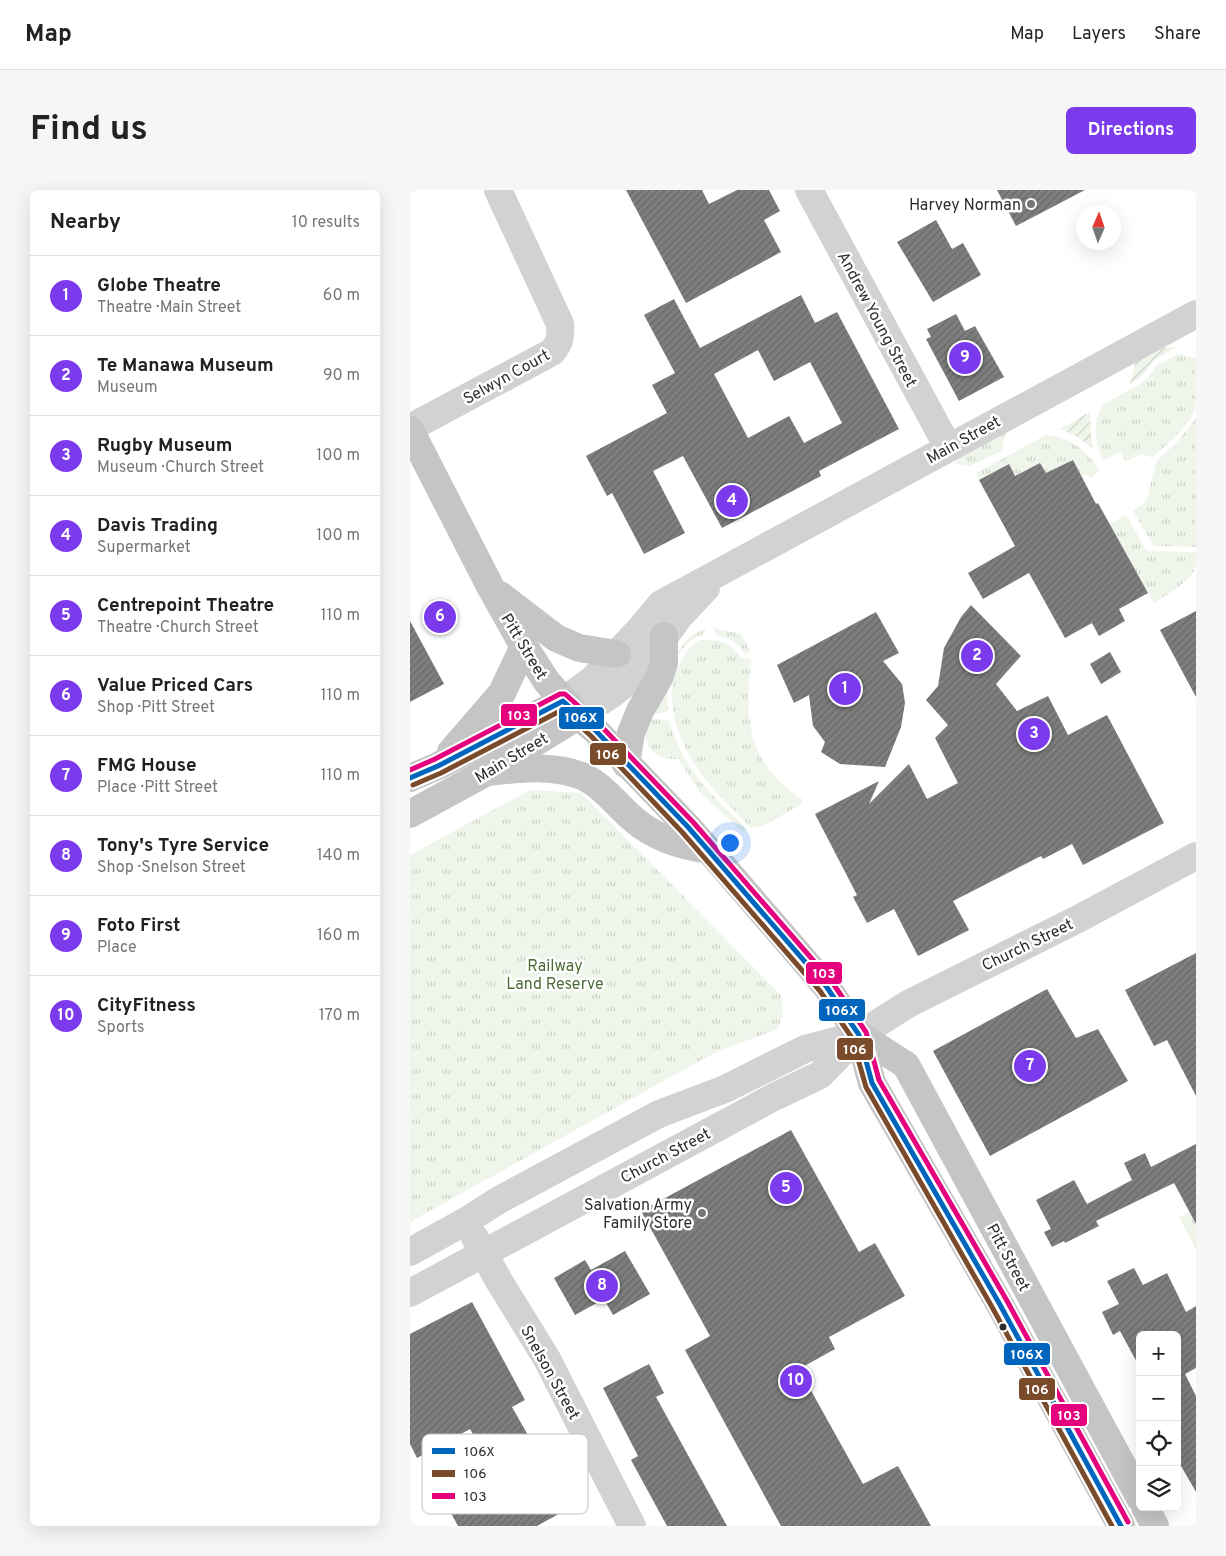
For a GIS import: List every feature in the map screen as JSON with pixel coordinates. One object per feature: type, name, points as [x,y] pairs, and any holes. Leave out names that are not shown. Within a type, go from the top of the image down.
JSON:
[{"type":"main road","name":"Pitt Street","points":[[410,429],[491,588],[547,682],[708,850],[826,986],[859,1035],[872,1083],[999,1303],[1121,1526]]},
{"type":"main road","points":[[491,588],[556,638],[580,648],[617,654]]},
{"type":"main road","points":[[626,764],[632,733],[640,711],[660,676],[664,663],[664,636]]},
{"type":"main road","points":[[438,766],[502,693],[524,646]]},
{"type":"main road","name":"Main Street","points":[[410,778],[571,709]]},
{"type":"main road","name":"Main Street","points":[[410,814],[487,772],[571,709]]},
{"type":"main road","points":[[487,772],[524,768],[548,769],[582,776],[595,784],[633,819],[658,837],[676,844],[708,850]]},
{"type":"main road","name":"Pitt Street","points":[[859,1035],[906,1065],[1136,1491]]},
{"type":"main road","points":[[1047,1390],[1072,1374]]},
{"type":"main road","points":[[1147,1511],[1155,1526]]},
{"type":"street","name":"Selwyn Court","points":[[410,429],[552,352],[558,345],[561,335],[560,324],[498,190]]},
{"type":"street","name":"Andrew Young Street","points":[[809,190],[948,447]]},
{"type":"street","name":"Main Street","points":[[571,709],[592,680],[661,604],[1196,314]]},
{"type":"street","name":"Main Street","points":[[571,709],[612,694],[627,682],[648,660],[664,636],[696,597],[731,565]]},
{"type":"street","name":"Church Street","points":[[410,1293],[774,1096],[820,1075],[859,1035],[922,996],[1078,919],[1196,856]]},
{"type":"street","name":"Church Street","points":[[410,1252],[499,1200],[659,1114],[725,1089],[805,1050],[859,1035]]},
{"type":"street","name":"Snelson Street","points":[[466,1221],[547,1359],[584,1434]]},
{"type":"street","name":"Snelson Street","points":[[588,1443],[628,1525]]},
{"type":"green space","points":[[1177,347],[1154,360],[1143,375],[1130,384],[1136,360],[1158,349]]},
{"type":"green space","points":[[1178,354],[1196,358],[1195,410],[1192,416],[1176,435],[1153,457],[1141,454],[1126,462],[1120,452],[1103,461],[1098,447],[1096,424],[1104,404],[1142,383],[1149,377],[1156,366]]},
{"type":"green space","points":[[1090,413],[1092,448],[1078,437],[1060,429]]},
{"type":"green space","points":[[1196,418],[1196,547],[1154,546],[1133,511],[1147,499],[1156,462],[1179,440]]},
{"type":"green space","points":[[1006,431],[1001,451],[970,466],[955,464],[960,455]]},
{"type":"green space","points":[[1046,435],[1063,438],[1077,446],[1089,456],[1100,470],[1091,478],[1086,474],[1082,476],[1073,460],[1046,473],[1040,463],[1015,476],[1009,464],[979,480],[976,473]]},
{"type":"green space","points":[[1126,515],[1147,551],[1196,552],[1196,565],[1190,576],[1179,587],[1154,603],[1109,524]]},
{"type":"green space","points":[[714,628],[741,634],[750,651],[745,654],[732,641],[716,635]]},
{"type":"green space","points":[[706,629],[704,634],[685,646],[674,664],[668,687],[668,709],[662,713],[649,712],[681,648],[692,635]]},
{"type":"green space","points":[[700,640],[723,642],[732,647],[740,657],[751,659],[748,701],[753,738],[760,755],[770,770],[784,785],[802,799],[802,804],[763,826],[751,828],[713,788],[691,759],[677,726],[672,697],[674,679],[686,653]]},
{"type":"green space","points":[[646,717],[669,721],[675,739],[691,769],[710,793],[747,829],[743,832],[699,791],[678,759],[661,757],[650,748],[645,735]]},
{"type":"green space","name":"Railway Land Reserve","points":[[530,790],[581,793],[781,995],[783,1014],[778,1029],[705,1058],[410,1222],[410,855]]},
{"type":"green space","points":[[1196,1209],[1196,1249],[1179,1217]]},
{"type":"building","points":[[626,190],[702,190],[709,204],[737,190],[769,190],[780,211],[764,220],[781,252],[686,303]]},
{"type":"building","name":"Harvey Norman","points":[[997,190],[1085,190],[1016,226]]},
{"type":"building","points":[[936,220],[952,249],[963,243],[981,275],[933,302],[897,242]]},
{"type":"building","points":[[801,295],[815,323],[837,312],[899,429],[819,471],[821,476],[722,528],[683,456],[653,471],[685,533],[644,554],[612,493],[607,496],[586,456],[667,413],[652,385],[675,373],[644,315],[674,299],[700,348]],"holes":[[[758,350],[774,381],[810,362],[842,423],[804,443],[789,416],[748,438],[714,374]]]},
{"type":"building","points":[[956,314],[965,331],[975,326],[1004,377],[959,401],[926,339],[931,337],[927,329]]},
{"type":"building","points":[[1073,460],[1096,504],[1098,503],[1148,593],[1119,609],[1125,621],[1099,636],[1092,623],[1065,638],[1029,573],[983,599],[968,573],[1015,546],[979,480],[1009,464],[1015,476],[1040,463],[1046,473]]},
{"type":"building","points":[[971,605],[1021,656],[996,684],[1017,711],[1048,696],[1068,735],[1107,715],[1164,823],[1083,865],[1072,844],[1043,859],[1041,856],[953,901],[969,930],[918,956],[894,909],[867,923],[853,897],[857,895],[815,814],[879,781],[869,804],[909,764],[927,799],[958,783],[935,738],[948,725],[926,700],[938,686],[944,648],[961,617]]},
{"type":"building","points":[[1196,611],[1196,697],[1160,630]]},
{"type":"building","points":[[876,612],[899,653],[883,661],[902,684],[905,703],[901,727],[885,767],[840,764],[821,752],[825,742],[813,726],[809,695],[794,703],[777,665]]},
{"type":"building","points":[[410,621],[444,684],[410,702]]},
{"type":"building","points":[[1110,652],[1121,672],[1101,684],[1090,664]]},
{"type":"building","points":[[1196,953],[1196,1096],[1167,1040],[1154,1046],[1125,990]]},
{"type":"building","points":[[1047,989],[1076,1038],[1098,1029],[1128,1081],[990,1156],[933,1051]]},
{"type":"building","points":[[791,1130],[859,1252],[875,1243],[905,1296],[829,1337],[835,1349],[799,1369],[863,1484],[898,1466],[931,1526],[781,1526],[685,1350],[710,1336],[641,1211]]},
{"type":"building","points":[[1196,1144],[1196,1224],[1174,1183],[1096,1221],[1099,1226],[1065,1243],[1064,1241],[1052,1247],[1044,1232],[1051,1229],[1036,1200],[1074,1180],[1087,1204],[1132,1180],[1124,1163],[1145,1153],[1151,1167]]},
{"type":"building","points":[[625,1251],[650,1294],[613,1315],[604,1299],[575,1315],[554,1278],[585,1260],[591,1270]]},
{"type":"building","points":[[1134,1268],[1143,1285],[1167,1273],[1186,1312],[1196,1306],[1196,1368],[1185,1374],[1196,1396],[1196,1492],[1181,1466],[1181,1331],[1136,1331],[1136,1361],[1120,1331],[1113,1335],[1102,1312],[1119,1304],[1107,1281]]},
{"type":"building","points":[[472,1302],[525,1400],[512,1407],[527,1434],[473,1434],[470,1429],[461,1434],[422,1434],[422,1455],[417,1458],[410,1444],[410,1334]]},
{"type":"building","points":[[649,1364],[664,1393],[656,1397],[727,1526],[667,1526],[631,1460],[638,1456],[603,1388]]},
{"type":"building","points":[[451,1514],[559,1514],[537,1526],[458,1526]]},
{"type":"transit line","name":"103","points":[[410,770],[560,694],[565,694],[601,726],[693,822],[832,982],[866,1032],[879,1080],[1006,1299],[1128,1522]]},
{"type":"transit line","name":"106X","points":[[410,778],[438,766],[563,701],[596,731],[688,827],[826,986],[859,1035],[872,1083],[999,1303],[1121,1526]]},
{"type":"transit line","name":"106","points":[[413,785],[441,773],[562,710],[591,736],[682,832],[820,991],[852,1038],[866,1087],[992,1307],[1112,1526]]},
{"type":"place","name":"Harvey Norman","points":[[1031,204]]},
{"type":"place","name":"Foto First","points":[[965,358]]},
{"type":"place","name":"Davis Trading","points":[[732,501]]},
{"type":"place","name":"Value Priced Cars","points":[[440,617]]},
{"type":"place","name":"Te Manawa Museum","points":[[977,656]]},
{"type":"place","name":"Globe Theatre","points":[[845,689]]},
{"type":"place","name":"Rugby Museum","points":[[1034,734]]},
{"type":"place","name":"FMG House","points":[[1030,1066]]},
{"type":"place","name":"Centrepoint Theatre","points":[[786,1188]]},
{"type":"place","name":"Salvation Army Family Store","points":[[702,1213]]},
{"type":"place","name":"Tony's Tyre Service","points":[[602,1286]]},
{"type":"place","name":"CityFitness","points":[[796,1381]]}]
